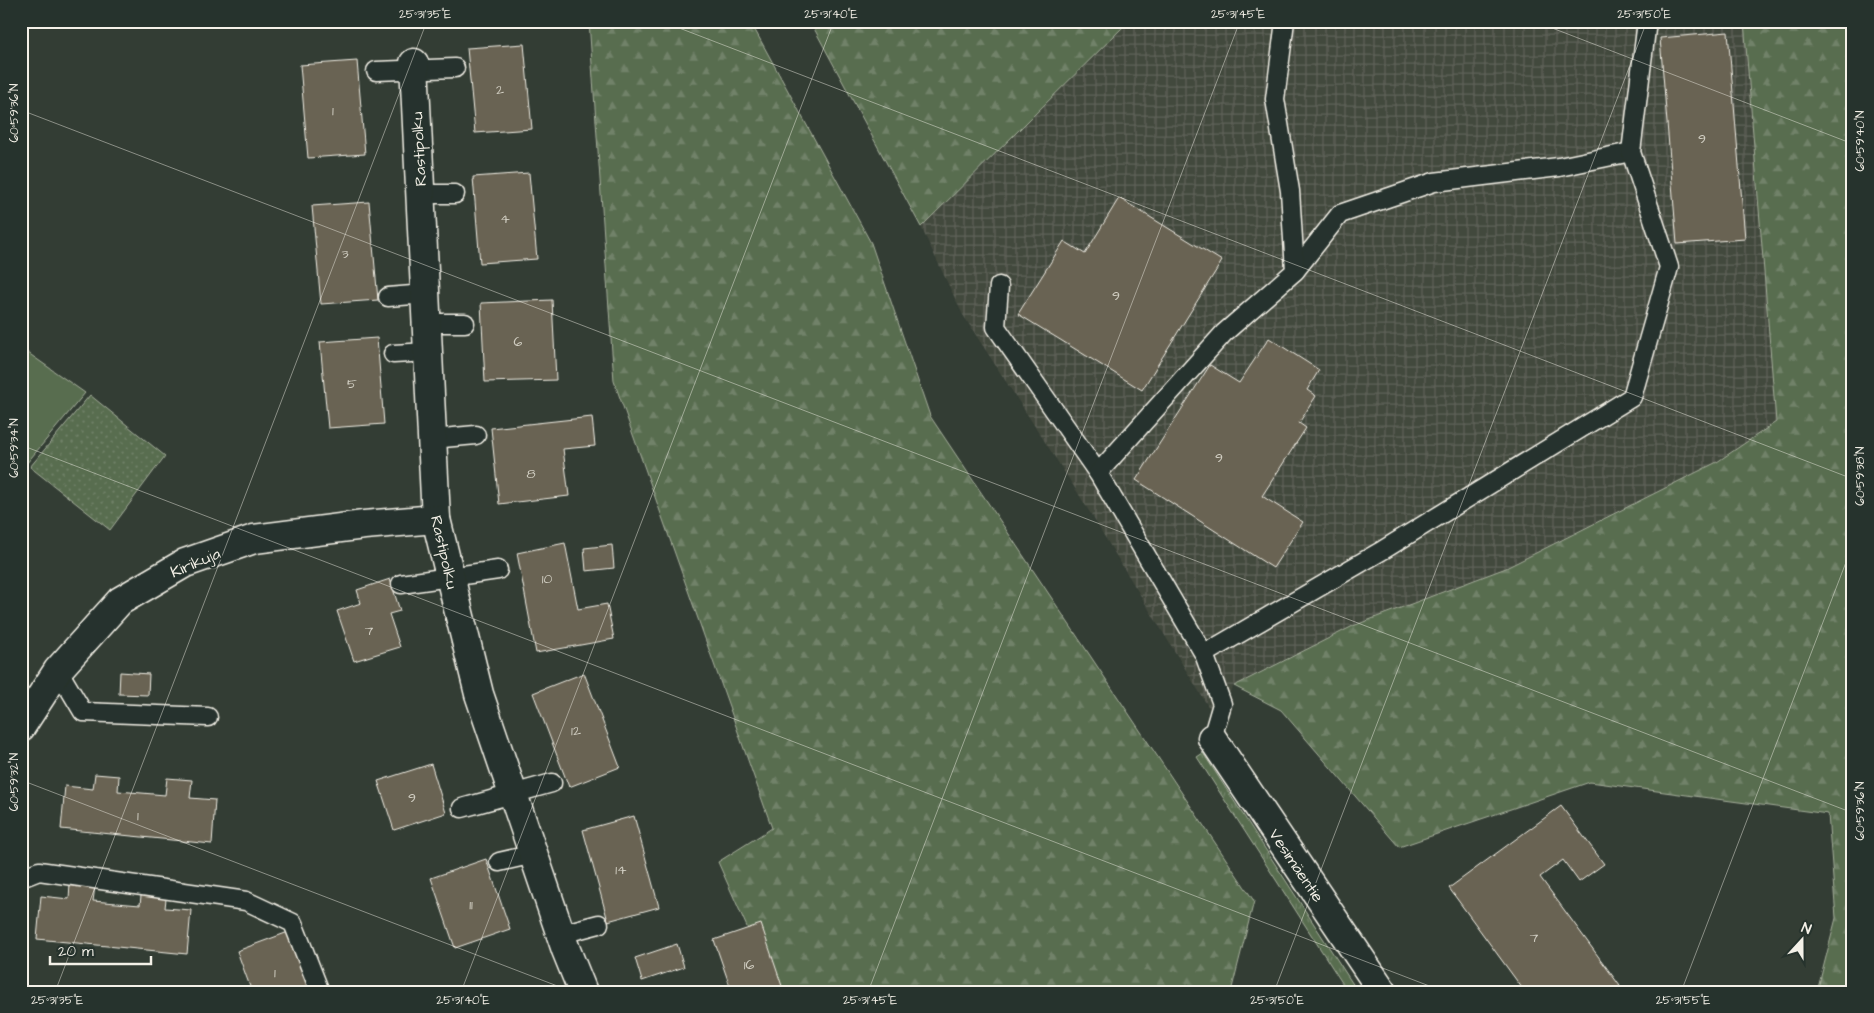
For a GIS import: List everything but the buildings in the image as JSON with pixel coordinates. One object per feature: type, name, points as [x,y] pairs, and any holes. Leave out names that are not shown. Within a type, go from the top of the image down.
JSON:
[{"type":"street","name":"Rastipolku","points":[[414,67],[436,519],[479,694],[561,934],[578,990]]},
{"type":"street","name":"Kirikuja","points":[[24,714],[58,670],[120,601],[185,563],[254,539],[364,525],[436,519]]},
{"type":"street","name":"Vesimäentie","points":[[1212,738],[1383,992]]},
{"type":"lane","points":[[1285,21],[1275,99],[1290,191],[1295,271]]},
{"type":"lane","points":[[1204,654],[1383,550],[1632,397],[1669,267],[1631,152],[1648,21]]},
{"type":"lane","points":[[376,71],[414,67],[455,68]]},
{"type":"lane","points":[[1098,473],[1224,333],[1295,271],[1340,214],[1434,182],[1559,167],[1631,152]]},
{"type":"lane","points":[[420,194],[455,194]]},
{"type":"lane","points":[[999,286],[996,327],[1098,473],[1204,654],[1222,704],[1212,738]]},
{"type":"lane","points":[[388,297],[425,294]]},
{"type":"lane","points":[[426,323],[465,323]]},
{"type":"lane","points":[[393,354],[428,352]]},
{"type":"lane","points":[[432,439],[476,435]]},
{"type":"lane","points":[[401,584],[498,570]]},
{"type":"lane","points":[[58,670],[83,712],[208,717]]},
{"type":"lane","points":[[462,808],[552,783]]},
{"type":"lane","points":[[499,862],[534,854]]},
{"type":"lane","points":[[21,878],[39,872],[246,901],[293,923],[320,992]]},
{"type":"lane","points":[[561,934],[599,924]]},
{"type":"shaded area","points":[[1129,21],[1744,21],[1776,422],[1717,462],[1506,568],[1353,626],[1234,686],[1214,716],[1078,493],[963,315],[921,227]]},
{"type":"green space","points":[[589,21],[750,21],[871,243],[930,416],[1254,901],[1231,992],[776,992],[718,862],[772,828],[614,381]]},
{"type":"green space","points":[[810,21],[1129,21],[921,227]]},
{"type":"green space","points":[[1744,21],[1853,21],[1853,992],[1817,992],[1836,918],[1828,814],[1590,782],[1399,847],[1281,710],[1234,686],[1353,626],[1506,568],[1717,462],[1776,422]]},
{"type":"green space","points":[[21,348],[85,393],[21,470]]},
{"type":"green space","points":[[90,395],[165,456],[110,530],[30,467]]},
{"type":"green space","points":[[1203,753],[1358,992],[1348,992],[1197,757]]}]
